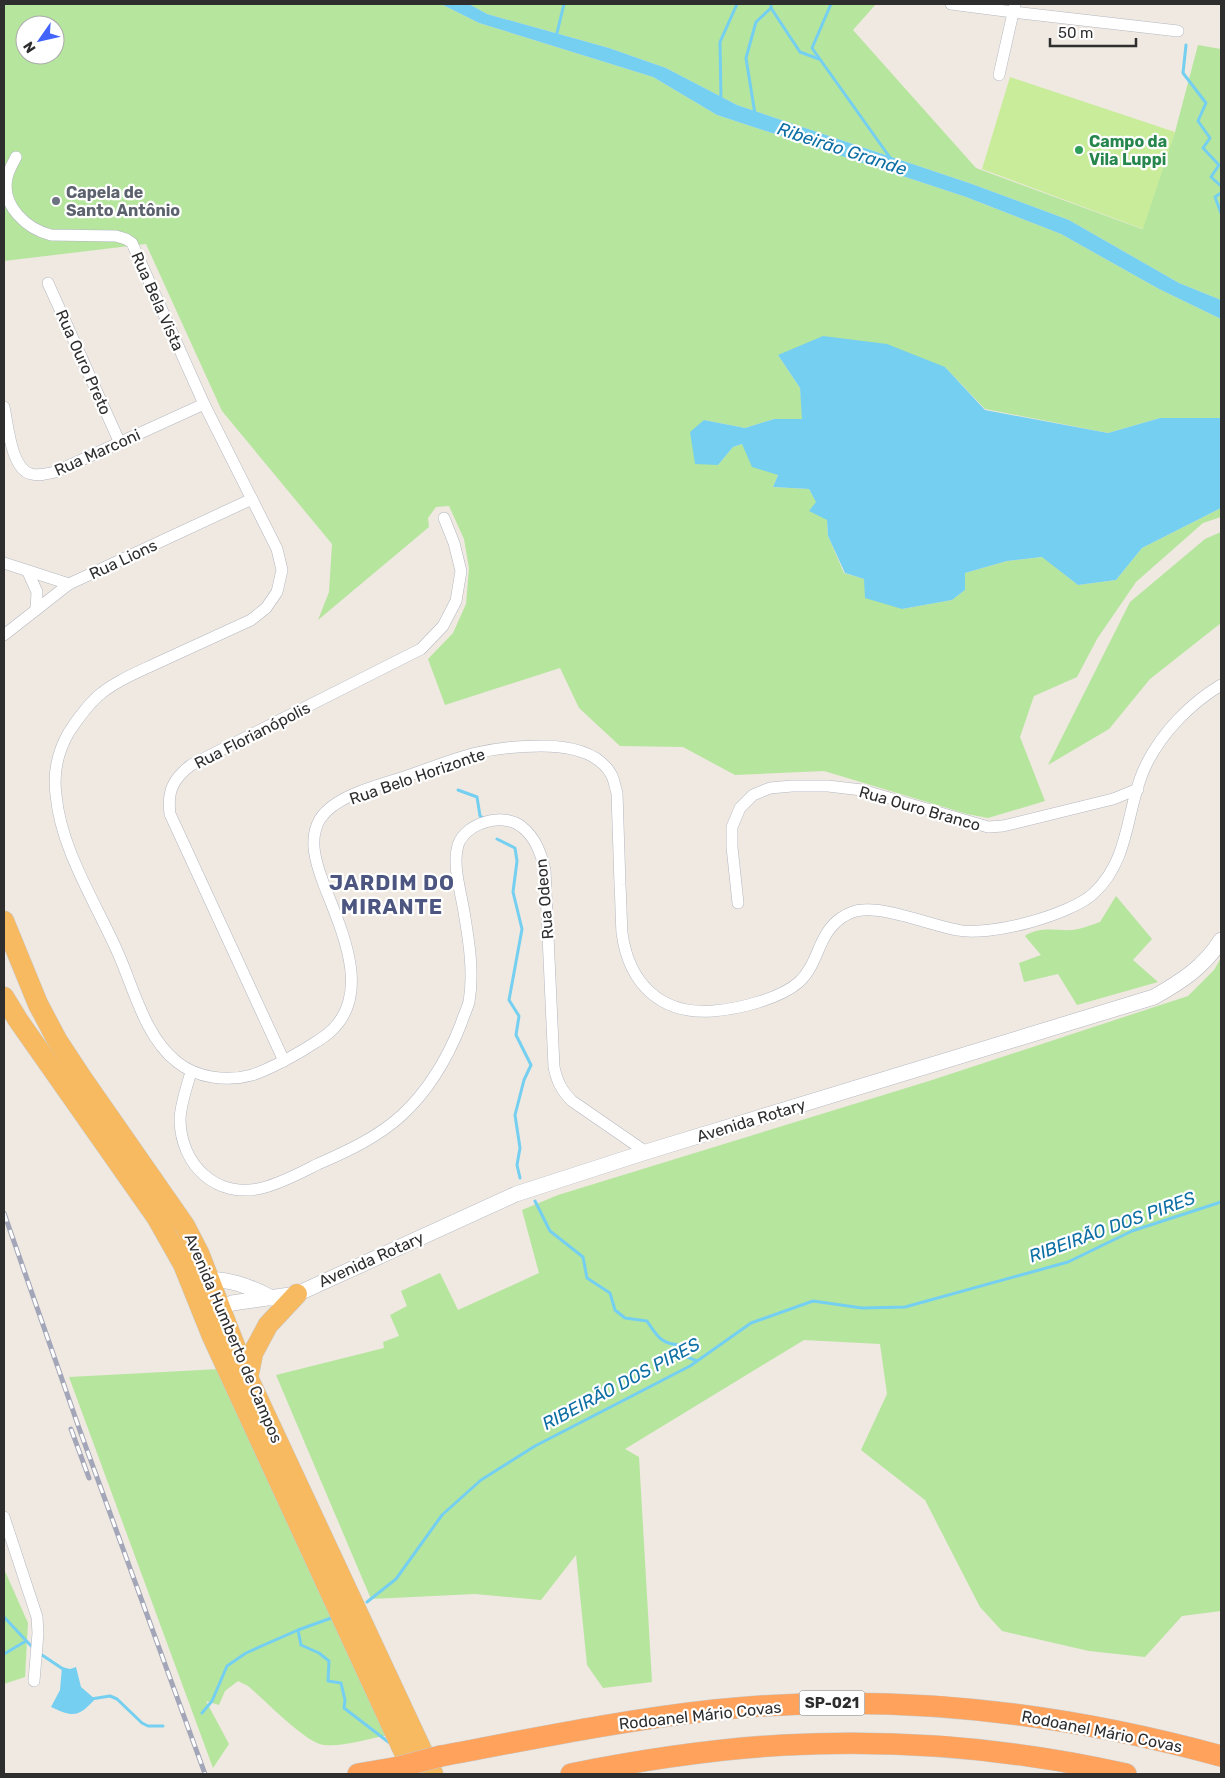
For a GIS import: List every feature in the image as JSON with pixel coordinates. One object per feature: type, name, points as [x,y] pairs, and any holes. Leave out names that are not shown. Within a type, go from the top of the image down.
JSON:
[{"type":"highway","name":"Avenida Humberto de Campos","points":[[5,929],[38,1004],[58,1040],[82,1078],[185,1226],[212,1312],[406,1770]]},
{"type":"highway","name":"Avenida Humberto de Campos","points":[[4,996],[23,1027],[152,1212],[184,1264],[201,1280]]},
{"type":"highway","points":[[4,996],[13,1007],[22,1011],[26,1011],[38,1004]]},
{"type":"highway","points":[[248,1378],[253,1353],[268,1325],[297,1294]]},
{"type":"highway","name":"Avenida Humberto de Campos","points":[[212,1312],[248,1378],[437,1765]]},
{"type":"highway","name":"Rodoanel Mário Covas","points":[[358,1774],[437,1765],[612,1724],[715,1710],[852,1702],[927,1705],[994,1711],[1118,1731],[1221,1756]]},
{"type":"highway","points":[[571,1774],[720,1751],[785,1745],[856,1743],[1001,1752],[1126,1774]]},
{"type":"street","points":[[951,4],[1014,8],[1178,31]]},
{"type":"street","points":[[998,75],[1014,8]]},
{"type":"street","name":"Rua Bela Vista","points":[[16,157],[7,178],[6,191],[19,217],[30,227],[51,235],[116,236],[126,239],[132,244],[204,404],[252,499]]},
{"type":"street","name":"Rua Ouro Preto","points":[[48,283],[119,441]]},
{"type":"street","name":"Rua Marconi","points":[[4,407],[14,456],[20,467],[29,474],[41,475],[54,472],[204,404]]},
{"type":"street","name":"Rua Lions","points":[[4,635],[69,584],[252,499]]},
{"type":"street","name":"Rua Belo Horizonte","points":[[252,499],[277,549],[282,570],[276,592],[266,608],[251,620],[124,679],[98,695],[70,732],[60,751],[55,773],[55,794],[59,818],[67,844],[119,955],[144,1017],[160,1045],[174,1060],[191,1072],[226,1078],[243,1078],[284,1061],[316,1043],[333,1030],[343,1016],[350,998],[352,978],[349,952],[316,863],[314,836],[320,819],[335,804],[358,792],[475,753],[523,746],[559,746],[582,751],[599,760],[611,775],[617,793],[622,933],[628,959],[638,981],[657,999],[675,1008],[698,1012],[722,1010],[764,1000],[798,982],[808,972],[823,937],[832,925],[846,914],[862,910],[881,911],[961,931],[988,931],[1022,924],[1078,905],[1093,894],[1110,875],[1120,855],[1146,765],[1168,730],[1208,693],[1221,685]]},
{"type":"street","name":"Rua Florianópolis","points":[[284,1061],[170,814],[168,801],[172,787],[179,775],[191,765],[421,649],[444,626],[456,601],[461,571],[454,543],[444,518]]},
{"type":"street","points":[[4,563],[69,584]]},
{"type":"street","points":[[28,572],[37,592],[36,610]]},
{"type":"street","name":"Rua Ouro Branco","points":[[738,903],[732,847],[732,828],[740,808],[754,795],[770,788],[828,786],[862,790],[988,827],[1003,826],[1113,799],[1138,789]]},
{"type":"street","name":"Rua Odeon","points":[[191,1072],[180,1118],[183,1143],[189,1158],[203,1175],[222,1186],[244,1190],[262,1188],[350,1149],[378,1134],[403,1114],[427,1088],[452,1048],[469,1003],[470,971],[466,927],[456,863],[458,844],[466,832],[479,824],[493,820],[510,821],[522,826],[532,838],[540,852],[545,870],[554,1067],[557,1082],[572,1101],[646,1152]]},
{"type":"street","name":"Avenida Rotary","points":[[212,1312],[232,1303],[297,1294],[323,1280],[516,1194],[646,1152],[1154,997],[1185,980],[1212,954],[1221,940]]},
{"type":"street","points":[[201,1280],[225,1280],[254,1289],[272,1298]]},
{"type":"street","points":[[4,1517],[38,1617],[34,1681]]},
{"type":"green space","points":[[4,4],[441,4],[479,23],[653,77],[717,115],[966,197],[1061,234],[1159,289],[1221,319],[1221,418],[1160,418],[1108,433],[985,409],[945,367],[778,355],[800,388],[803,419],[774,419],[745,428],[704,420],[718,465],[733,447],[742,444],[778,475],[773,487],[809,489],[827,520],[828,536],[844,573],[864,579],[902,609],[952,600],[965,590],[965,573],[1007,561],[1043,557],[1078,585],[1116,580],[1142,548],[1221,508],[1221,517],[1203,523],[1136,582],[1097,639],[1077,677],[1034,696],[1020,737],[1045,801],[988,818],[967,814],[824,771],[735,775],[683,747],[620,746],[579,708],[560,668],[445,705],[428,659],[453,633],[466,604],[469,568],[464,539],[449,506],[436,507],[428,518],[429,527],[318,620],[329,592],[332,544],[222,411],[146,244],[4,261]]},
{"type":"green space","points":[[469,4],[876,4],[853,30],[976,168],[1142,229],[1175,132],[1198,45],[1221,49],[1221,300],[1179,283],[1069,220],[972,184],[737,105],[666,68],[609,48],[487,14]]},
{"type":"green space","name":"Campo da Vila Luppi","points":[[1010,77],[1175,132],[1143,229],[982,169]]},
{"type":"green space","points":[[1221,532],[1221,623],[1150,679],[1109,729],[1048,765],[1130,602],[1205,539]]},
{"type":"green space","points":[[1116,896],[1152,939],[1133,960],[1158,982],[1077,1005],[1058,974],[1024,982],[1019,963],[1041,955],[1025,936],[1036,931],[1076,929],[1100,922]]},
{"type":"green space","points":[[1221,958],[1221,1611],[1182,1616],[1145,1657],[1089,1651],[1002,1631],[980,1607],[925,1500],[861,1450],[887,1394],[880,1344],[804,1340],[625,1449],[639,1457],[652,1682],[603,1688],[587,1665],[576,1555],[541,1600],[475,1594],[371,1599],[276,1375],[384,1348],[383,1342],[399,1336],[390,1315],[407,1306],[401,1291],[440,1273],[458,1310],[539,1273],[522,1210],[558,1195],[929,1081],[1188,996],[1214,970]]},
{"type":"green space","points":[[220,1369],[389,1735],[340,1745],[324,1745],[296,1729],[248,1686],[238,1681],[225,1691],[219,1705],[206,1701],[229,1744],[213,1768],[69,1377]]},
{"type":"green space","points":[[4,1569],[28,1623],[25,1677],[4,1684]]},
{"type":"water","name":"Ribeirão Grande","points":[[441,4],[469,4],[487,14],[609,48],[666,68],[737,105],[972,184],[1069,220],[1179,283],[1221,300],[1221,319],[1159,289],[1061,234],[966,197],[717,115],[653,77],[479,23]]},
{"type":"water","points":[[823,336],[887,344],[945,367],[985,410],[1108,433],[1160,418],[1221,418],[1221,508],[1142,548],[1116,580],[1078,585],[1042,557],[1007,561],[965,573],[965,590],[952,600],[902,609],[865,598],[864,579],[845,573],[828,536],[827,520],[809,511],[816,502],[809,489],[773,487],[778,475],[752,467],[742,444],[733,447],[718,465],[695,464],[690,432],[704,420],[745,428],[774,419],[802,419],[800,388],[778,355]]},
{"type":"water","points":[[62,1667],[70,1669],[76,1667],[81,1687],[95,1699],[79,1713],[65,1713],[51,1707],[60,1690]]},
{"type":"waterway","points":[[556,37],[564,4]]},
{"type":"waterway","points":[[721,99],[720,42],[737,4]]},
{"type":"waterway","points":[[771,4],[771,8],[800,52],[819,59]]},
{"type":"waterway","name":"Ribeirão Grande","points":[[831,4],[812,48],[891,159]]},
{"type":"waterway","points":[[755,114],[746,58],[756,22],[771,8]]},
{"type":"waterway","points":[[1186,45],[1183,73],[1206,103],[1198,121],[1210,138],[1203,148],[1219,165],[1211,177],[1221,186]]},
{"type":"waterway","points":[[1221,193],[1215,197],[1221,213]]},
{"type":"waterway","points":[[458,790],[477,797],[480,816],[483,818]]},
{"type":"waterway","points":[[497,839],[515,848],[517,861],[513,892],[522,929],[509,1000],[519,1016],[516,1035],[531,1065],[524,1080],[515,1115],[520,1148],[517,1165],[520,1178]]},
{"type":"waterway","points":[[535,1201],[550,1231],[583,1257],[587,1278],[610,1293],[615,1310],[625,1318],[647,1321],[660,1338],[668,1343],[680,1345],[680,1354],[697,1361]]},
{"type":"waterway","name":"RIBEIRÃO DOS PIRES","points":[[367,1602],[396,1579],[442,1515],[481,1480],[535,1446],[690,1366],[751,1323],[813,1301],[862,1308],[905,1307],[1068,1262],[1132,1231],[1221,1202]]},
{"type":"waterway","points":[[4,1617],[34,1649]]},
{"type":"waterway","name":"RIBEIRÃO DOS PIRES","points":[[202,1713],[212,1701],[227,1666],[246,1653],[298,1630],[334,1617]]},
{"type":"waterway","points":[[298,1630],[301,1645],[319,1653],[329,1661],[328,1681],[341,1683],[345,1700],[344,1708],[391,1744]]},
{"type":"waterway","name":"RIBEIRÃO DOS PIRES","points":[[4,1654],[26,1641]]},
{"type":"waterway","name":"RIBEIRÃO DOS PIRES","points":[[39,1653],[63,1669]]},
{"type":"waterway","name":"RIBEIRÃO DOS PIRES","points":[[91,1699],[110,1696],[117,1699],[142,1723],[148,1726],[163,1726]]},
{"type":"railway","points":[[4,1213],[79,1428],[205,1774]]},
{"type":"railway","points":[[71,1429],[89,1478]]},
{"type":"place","name":"Campo da Vila Luppi","points":[[1079,150]]},
{"type":"place","name":"Capela de Santo Antônio","points":[[56,201]]},
{"type":"district","name":"JARDIM DO MIRANTE","points":[[392,895]]}]
